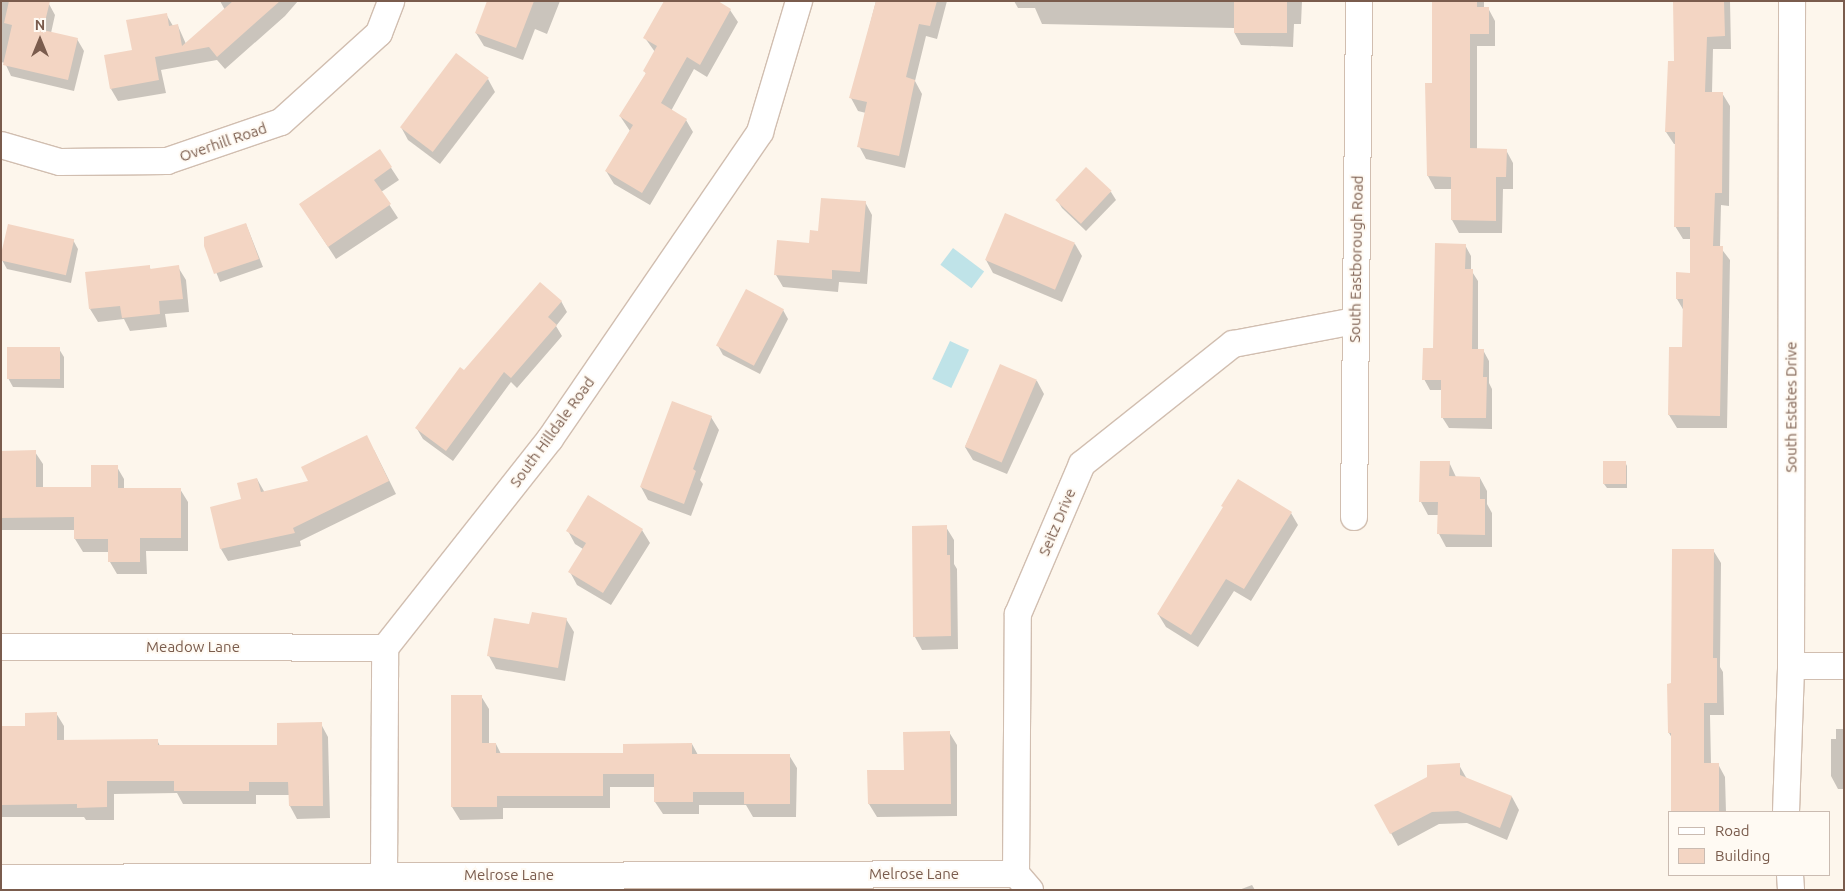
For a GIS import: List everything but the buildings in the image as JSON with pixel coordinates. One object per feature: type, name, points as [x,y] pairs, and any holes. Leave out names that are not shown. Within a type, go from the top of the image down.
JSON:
[{"type":"street","name":"Overhill Road","points":[[1,145],[60,162],[167,161],[281,122],[379,33],[390,1]]},
{"type":"street","name":"South Hilldale Road","points":[[385,648],[550,439],[760,132],[799,1]]},
{"type":"street","name":"South Eastborough Road","points":[[1354,517],[1359,1]]},
{"type":"street","name":"South Estates Drive","points":[[1786,811],[1791,666],[1792,1]]},
{"type":"street","name":"Seitz Drive","points":[[1023,882],[1018,614],[1082,464],[1232,344],[1355,321]]},
{"type":"street","name":"Meadow Lane","points":[[1,647],[385,648]]},
{"type":"street","points":[[384,875],[385,648]]},
{"type":"street","points":[[1791,666],[1844,666]]},
{"type":"street","name":"Melrose Lane","points":[[1,878],[384,875],[1023,882]]},
{"type":"street","points":[[1790,876],[1791,890]]},
{"type":"water","points":[[953,248],[984,271],[972,288],[940,265]]},
{"type":"water","points":[[950,341],[969,350],[951,388],[932,379]]}]
